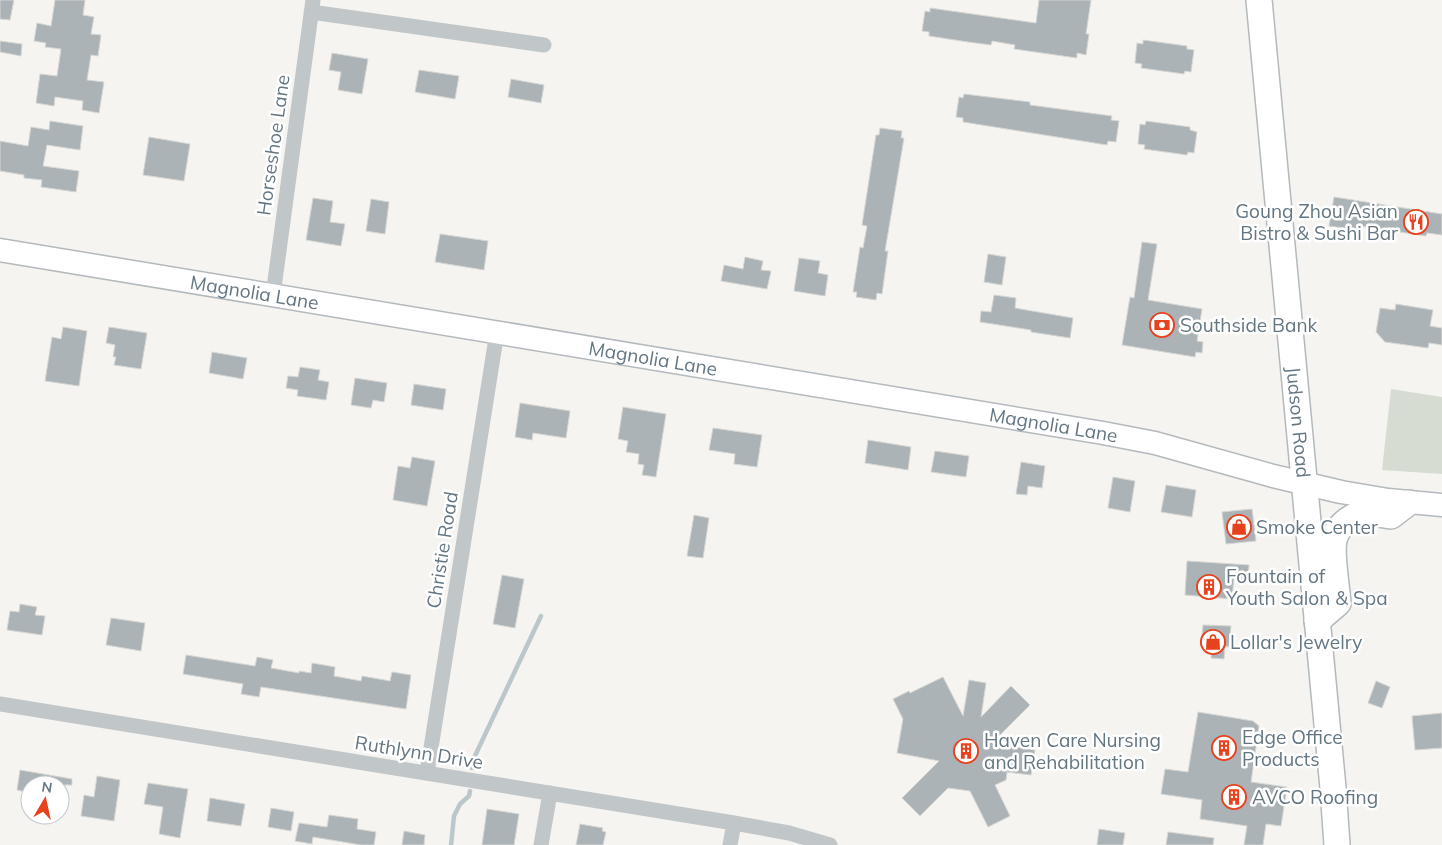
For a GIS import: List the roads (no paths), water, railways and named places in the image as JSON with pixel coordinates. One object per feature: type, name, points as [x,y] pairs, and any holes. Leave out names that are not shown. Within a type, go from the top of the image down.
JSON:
[{"type":"main road","name":"Judson Road","points":[[1259,0],[1337,845]]},
{"type":"main road","name":"Magnolia Lane","points":[[0,250],[1112,434],[1183,450],[1255,472],[1304,484],[1369,497],[1442,506]]},
{"type":"main road","points":[[1317,621],[1338,603],[1334,548],[1335,537],[1343,524],[1355,516],[1367,513],[1391,516],[1408,502]]},
{"type":"street","points":[[312,6],[544,45]]},
{"type":"street","name":"Horseshoe Lane","points":[[273,295],[312,6]]},
{"type":"street","name":"Christie Road","points":[[427,773],[497,332]]},
{"type":"street","name":"Ruthlynn Drive","points":[[0,704],[734,822],[789,833],[830,845]]},
{"type":"street","points":[[541,845],[550,793]]},
{"type":"street","points":[[730,845],[734,822]]},
{"type":"waterway","points":[[472,768],[473,760],[541,616]]},
{"type":"waterway","points":[[451,845],[454,816],[460,804],[469,796],[470,791]]},
{"type":"place","name":"Goung Zhou Asian Bistro & Sushi Bar","points":[[1416,222]]},
{"type":"place","name":"Southside Bank","points":[[1162,325]]},
{"type":"place","name":"Smoke Center","points":[[1239,527]]},
{"type":"place","name":"Fountain of Youth Salon & Spa","points":[[1209,587]]},
{"type":"place","name":"Lollar's Jewelry","points":[[1213,642]]},
{"type":"place","name":"Edge Office Products","points":[[1224,748]]},
{"type":"place","name":"Haven Care Nursing and Rehabilitation","points":[[966,751]]},
{"type":"place","name":"AVCO Roofing","points":[[1234,797]]}]
